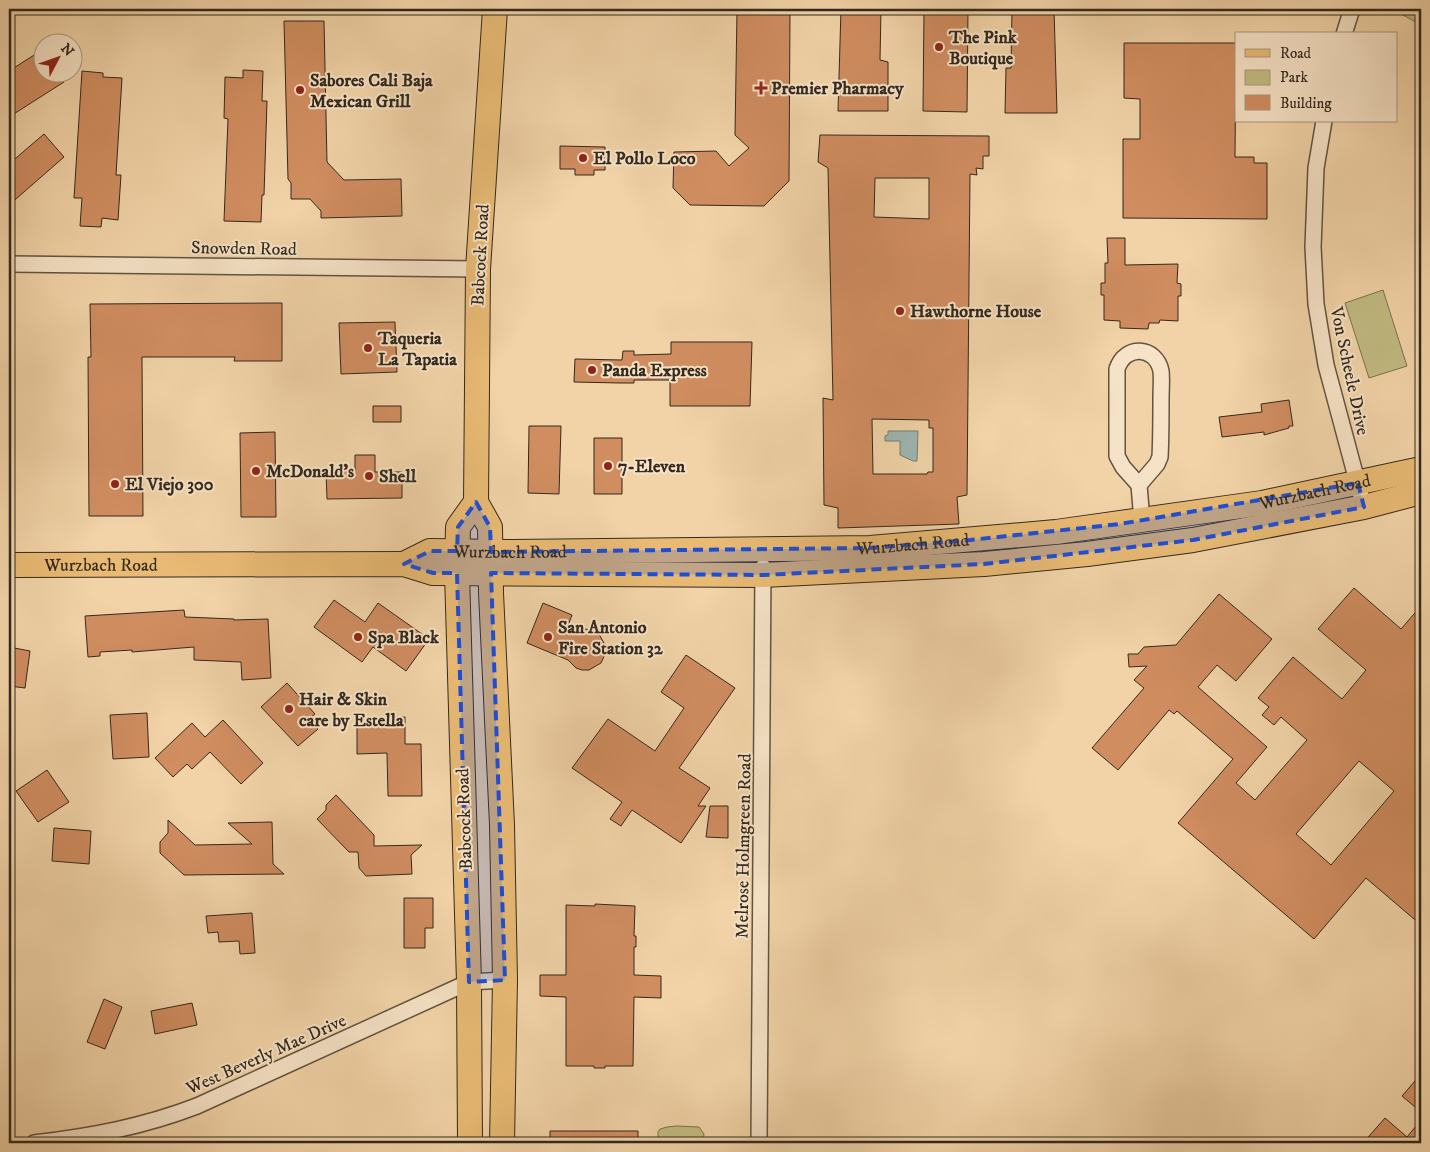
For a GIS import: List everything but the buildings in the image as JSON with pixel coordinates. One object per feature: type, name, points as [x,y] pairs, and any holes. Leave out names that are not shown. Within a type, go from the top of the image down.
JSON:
[{"type":"main road","name":"Babcock Road","points":[[495,9],[478,269],[476,502],[490,527],[502,825],[505,980],[502,1143]]},
{"type":"main road","name":"Wurzbach Road","points":[[9,565],[404,564],[430,551],[457,562],[491,562],[763,549],[870,548],[1056,532],[1142,521],[1262,502],[1421,469]]},
{"type":"main road","name":"Wurzbach Road","points":[[491,562],[763,575],[984,564],[1087,554],[1193,540],[1364,507],[1421,492]]},
{"type":"main road","name":"Babcock Road","points":[[470,1143],[469,982],[457,562],[458,527],[476,502]]},
{"type":"street","points":[[1344,32],[1348,10]]},
{"type":"street","name":"Von Scheele Drive","points":[[1324,122],[1316,168],[1313,248],[1316,304],[1326,365],[1364,507]]},
{"type":"street","name":"Snowden Road","points":[[9,264],[478,269]]},
{"type":"street","points":[[1138,485],[1160,457],[1161,369],[1151,355],[1142,351],[1133,352],[1125,356],[1117,369],[1118,456],[1123,467],[1138,485],[1142,521]]},
{"type":"street","name":"Melrose Holmgreen Road","points":[[759,1143],[763,549]]},
{"type":"street","name":"West Beverly Mae Drive","points":[[34,1143],[127,1136],[469,982],[505,980]]},
{"type":"highlighted area","points":[[1358,483],[1364,507],[1193,540],[984,564],[763,575],[491,573],[505,980],[469,982],[457,573],[433,573],[404,564],[430,551],[457,551],[458,527],[476,502],[490,527],[491,552],[870,548],[970,540],[1120,524]]},
{"type":"green space","points":[[1393,9],[1421,9],[1421,25],[1396,11]]},
{"type":"green space","points":[[1383,290],[1407,366],[1369,378],[1345,303]]},
{"type":"green space","points":[[677,1126],[699,1127],[704,1134],[703,1143],[658,1143],[658,1132],[660,1129]]},
{"type":"water","points":[[888,431],[918,431],[917,461],[900,455],[900,441],[885,441]]},
{"type":"waterway","points":[[1413,9],[1421,13]]},
{"type":"place","name":"The Pink Boutique","points":[[939,47]]},
{"type":"place","name":"Premier Pharmacy","points":[[761,88]]},
{"type":"place","name":"Sabores Cali Baja Mexican Grill","points":[[300,90]]},
{"type":"place","name":"El Pollo Loco","points":[[583,158]]},
{"type":"place","name":"Hawthorne House","points":[[900,311]]},
{"type":"place","name":"Taqueria La Tapatia","points":[[368,348]]},
{"type":"place","name":"Panda Express","points":[[592,370]]},
{"type":"place","name":"7-Eleven","points":[[608,466]]},
{"type":"place","name":"McDonald's","points":[[256,471]]},
{"type":"place","name":"Shell","points":[[369,476]]},
{"type":"place","name":"El Viejo 300","points":[[115,484]]},
{"type":"place","name":"Spa Black","points":[[358,637]]},
{"type":"place","name":"San Antonio Fire Station 32","points":[[548,637]]},
{"type":"place","name":"Hair & Skin care by Estella","points":[[289,709]]}]
